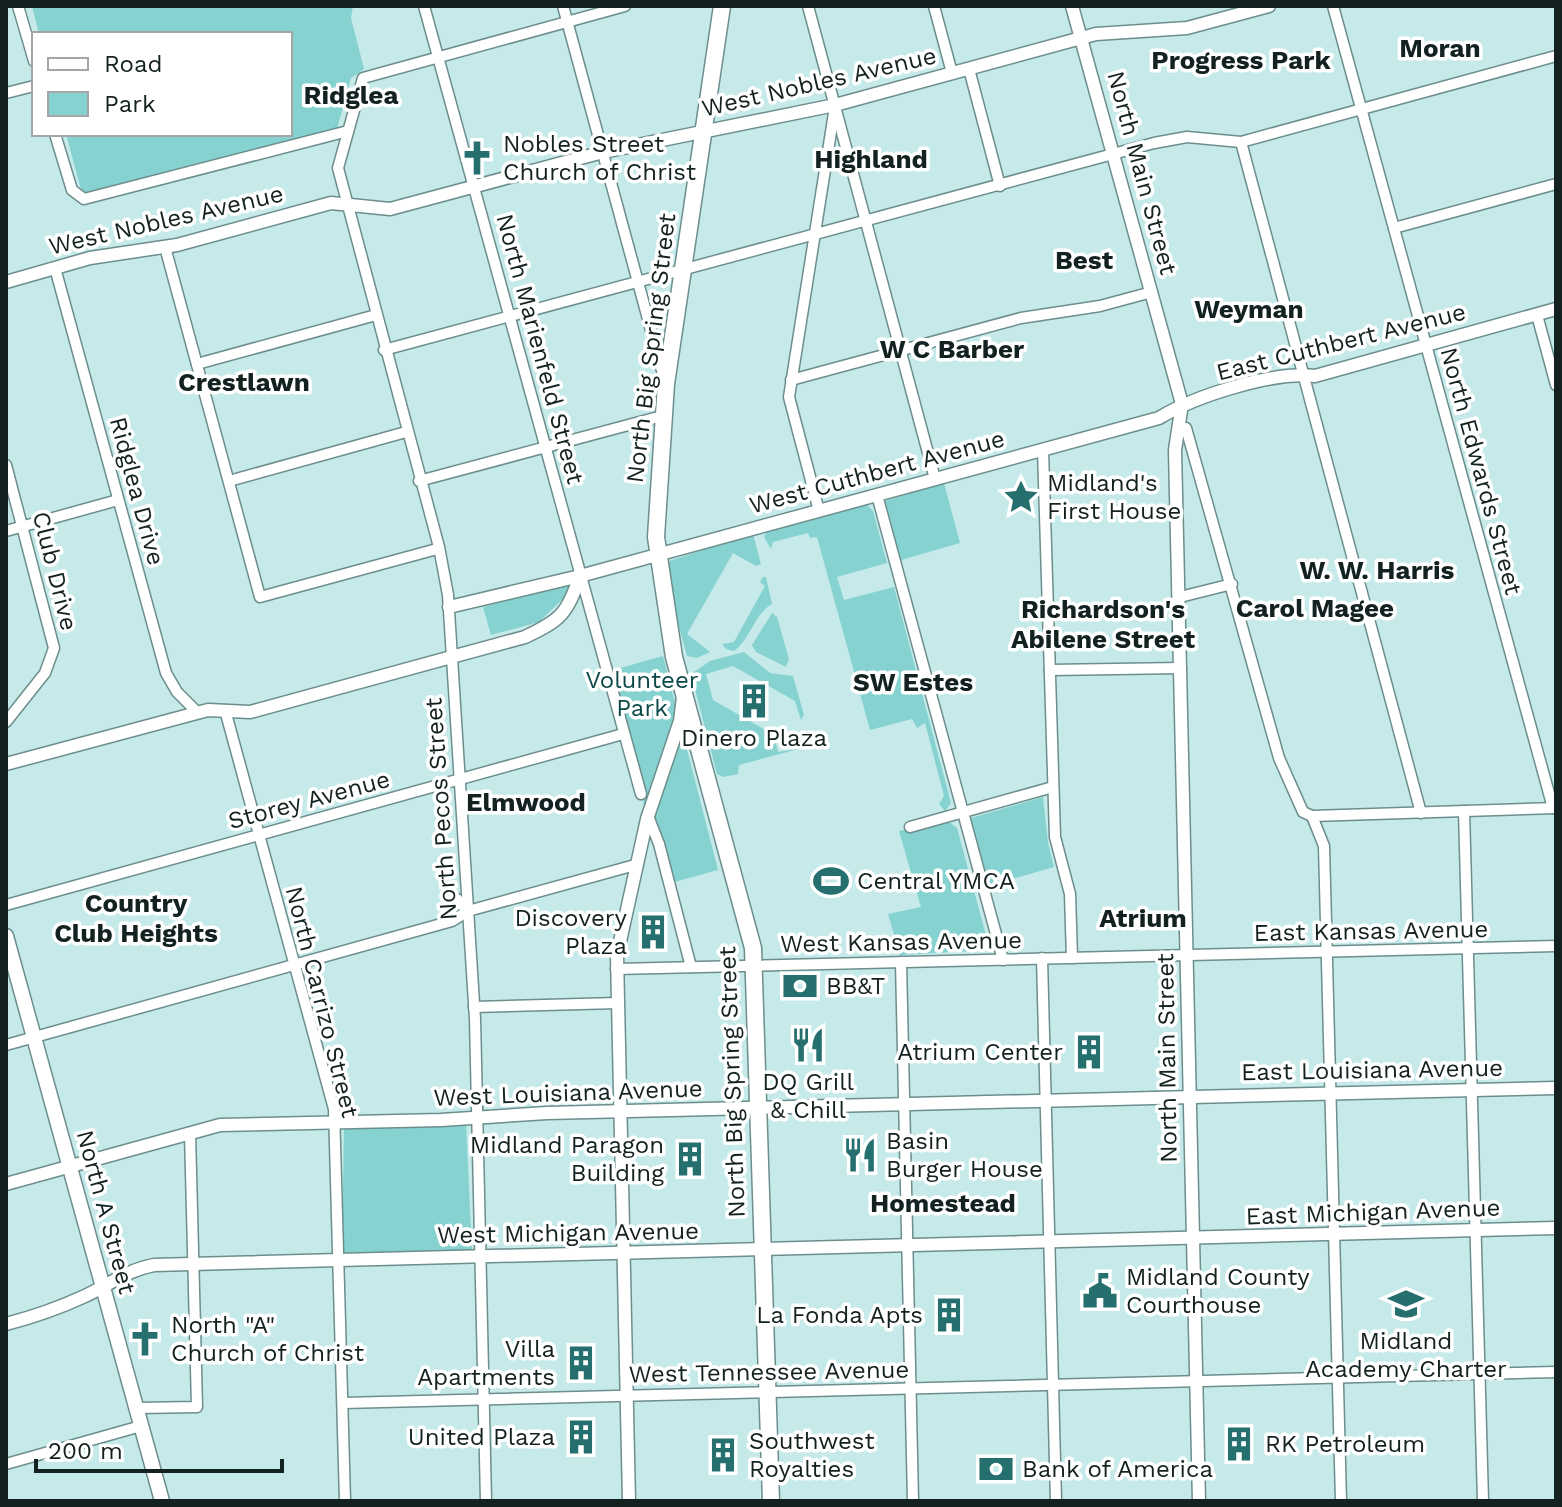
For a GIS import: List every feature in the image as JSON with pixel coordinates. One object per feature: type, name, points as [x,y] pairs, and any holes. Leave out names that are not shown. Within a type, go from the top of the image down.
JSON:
[{"type":"highway","name":"North Big Spring Street","points":[[722,6],[662,416],[657,481],[657,555],[663,603],[683,695],[753,948],[771,1501]]},
{"type":"main road","name":"North A Street","points":[[6,936],[162,1501]]},
{"type":"street","points":[[18,6],[32,54]]},
{"type":"street","name":"North Marienfeld Street","points":[[424,6],[641,794]]},
{"type":"street","points":[[563,6],[666,384]]},
{"type":"street","points":[[438,58],[625,6]]},
{"type":"street","points":[[808,6],[935,479]]},
{"type":"street","points":[[934,6],[952,73]]},
{"type":"street","name":"North Main Street","points":[[1072,6],[1182,404],[1175,450],[1199,1501]]},
{"type":"street","name":"West Nobles Avenue","points":[[6,282],[90,258],[165,247],[331,203],[390,209],[603,152],[835,105],[1082,38],[1187,28],[1269,6]]},
{"type":"street","name":"North Edwards Street","points":[[1333,6],[1554,808]]},
{"type":"street","points":[[384,350],[1174,139],[1241,142],[1556,56]]},
{"type":"street","name":"North Pecos Street","points":[[438,58],[363,78],[338,168],[437,549],[449,607],[474,1007],[486,1501]]},
{"type":"street","points":[[969,69],[1000,186]]},
{"type":"street","points":[[6,93],[32,86]]},
{"type":"street","points":[[819,511],[789,397],[835,105]]},
{"type":"street","points":[[56,136],[77,196],[84,199],[348,131]]},
{"type":"street","points":[[1241,142],[1421,813]]},
{"type":"street","points":[[1394,228],[1556,184]]},
{"type":"street","points":[[165,247],[260,597],[437,549]]},
{"type":"street","name":"Ridglea Drive","points":[[55,268],[166,673],[177,692],[198,713]]},
{"type":"street","points":[[791,380],[1021,318],[1100,306],[1152,292]]},
{"type":"street","name":"East Cuthbert Avenue","points":[[1182,404],[1292,374],[1315,376],[1556,309]]},
{"type":"street","points":[[197,364],[376,315]]},
{"type":"street","points":[[1537,315],[1556,385]]},
{"type":"street","name":"West Cuthbert Avenue","points":[[449,607],[578,570],[657,555],[1159,418],[1182,404]]},
{"type":"street","points":[[419,481],[662,416]]},
{"type":"street","points":[[1186,428],[1279,758],[1303,812],[1312,816],[1554,808]]},
{"type":"street","points":[[229,481],[406,432]]},
{"type":"street","points":[[1043,450],[1055,837],[1070,894],[1072,958]]},
{"type":"street","name":"Club Drive","points":[[6,465],[54,648],[45,673],[6,722]]},
{"type":"street","points":[[877,495],[1003,960]]},
{"type":"street","points":[[6,531],[118,500]]},
{"type":"street","points":[[6,764],[198,713],[225,710],[250,712],[525,637],[558,621],[571,603],[578,570]]},
{"type":"street","points":[[1180,597],[1232,584]]},
{"type":"street","points":[[1050,670],[1181,668]]},
{"type":"street","points":[[629,1501],[616,969],[635,865],[680,721],[683,695]]},
{"type":"street","name":"North Carrizo Street","points":[[225,710],[334,1109],[345,1501]]},
{"type":"street","name":"Storey Avenue","points":[[6,905],[623,734]]},
{"type":"street","points":[[910,827],[1053,787]]},
{"type":"street","points":[[1464,811],[1483,1501]]},
{"type":"street","points":[[648,816],[659,844],[691,967]]},
{"type":"street","points":[[1312,816],[1324,846],[1341,1501]]},
{"type":"street","points":[[6,1045],[452,921],[468,911],[635,865]]},
{"type":"street","points":[[457,899],[468,911]]},
{"type":"street","name":"East Kansas Avenue","points":[[1187,955],[1556,946]]},
{"type":"street","name":"West Kansas Avenue","points":[[616,969],[1187,955]]},
{"type":"street","points":[[1042,958],[1056,1501]]},
{"type":"street","points":[[901,962],[913,1501]]},
{"type":"street","points":[[474,1007],[617,1003]]},
{"type":"street","name":"East Louisiana Avenue","points":[[1188,1097],[1556,1088]]},
{"type":"street","name":"West Louisiana Avenue","points":[[6,1184],[220,1125],[620,1111],[1188,1097]]},
{"type":"street","points":[[137,1408],[197,1407],[190,1133]]},
{"type":"street","name":"East Michigan Avenue","points":[[1192,1240],[1556,1228]]},
{"type":"street","name":"West Michigan Avenue","points":[[6,1324],[44,1314],[136,1268],[338,1260],[1192,1240]]},
{"type":"street","name":"West Tennessee Avenue","points":[[343,1403],[1556,1372]]},
{"type":"street","points":[[6,1463],[141,1426]]},
{"type":"green space","points":[[32,6],[353,6],[351,18],[364,69],[351,78],[337,129],[83,197],[67,136],[292,136],[292,32],[38,32]]},
{"type":"green space","points":[[944,483],[960,543],[901,560],[885,501]]},
{"type":"green space","points":[[866,504],[873,511],[887,563],[837,577],[844,600],[894,587],[951,803],[945,811],[939,804],[944,796],[925,723],[917,728],[912,719],[870,730],[817,537],[810,538],[808,533],[773,542],[771,549],[764,537],[767,530]]},
{"type":"green space","points":[[753,534],[761,564],[756,566],[733,553],[687,634],[710,652],[697,658],[687,656],[673,606],[669,561]]},
{"type":"green space","points":[[766,577],[772,604],[761,614],[740,646],[734,651],[726,649],[722,644],[734,642],[765,586],[760,582]]},
{"type":"green space","points":[[570,583],[572,590],[539,622],[491,635],[483,607]]},
{"type":"green space","points":[[772,613],[777,617],[789,659],[786,667],[756,652],[752,645]]},
{"type":"green space","points":[[744,652],[770,673],[793,676],[804,715],[801,720],[795,701],[733,666],[706,674],[713,700],[774,735],[778,752],[802,748],[739,765],[738,774],[723,777],[717,774],[691,674],[710,661]]},
{"type":"green space","name":"Volunteer Park","points":[[663,656],[718,870],[667,884],[606,672]]},
{"type":"green space","points":[[1043,797],[1054,867],[988,886],[971,818]]},
{"type":"green space","points":[[948,821],[957,828],[990,950],[900,955],[888,914],[921,907],[899,831]]},
{"type":"green space","points":[[466,1123],[472,1250],[342,1253],[344,1126]]},
{"type":"place","name":"Nobles Street Church of Christ","points":[[477,158]]},
{"type":"place","name":"Midland's First House","points":[[1021,497]]},
{"type":"place","name":"Dinero Plaza","points":[[754,701]]},
{"type":"place","name":"Central YMCA","points":[[831,881]]},
{"type":"place","name":"Discovery Plaza","points":[[653,932]]},
{"type":"place","name":"BB&T","points":[[800,986]]},
{"type":"place","name":"DQ Grill & Chill","points":[[808,1045]]},
{"type":"place","name":"Atrium Center","points":[[1089,1052]]},
{"type":"place","name":"Basin Burger House","points":[[860,1155]]},
{"type":"place","name":"Midland Paragon Building","points":[[690,1159]]},
{"type":"place","name":"Midland County Courthouse","points":[[1100,1291]]},
{"type":"place","name":"Midland Academy Charter","points":[[1406,1304]]},
{"type":"place","name":"La Fonda Apts","points":[[949,1315]]},
{"type":"place","name":"North \"A\" Church of Christ","points":[[145,1339]]},
{"type":"place","name":"Villa Apartments","points":[[581,1363]]},
{"type":"place","name":"United Plaza","points":[[581,1437]]},
{"type":"place","name":"RK Petroleum","points":[[1239,1444]]},
{"type":"place","name":"Southwest Royalties","points":[[723,1455]]},
{"type":"place","name":"Bank of America","points":[[996,1469]]},
{"type":"district","name":"Moran","points":[[1440,48]]},
{"type":"district","name":"Progress Park","points":[[1241,60]]},
{"type":"district","name":"Ridglea","points":[[351,95]]},
{"type":"district","name":"Highland","points":[[871,159]]},
{"type":"district","name":"Best","points":[[1084,260]]},
{"type":"district","name":"Weyman","points":[[1249,309]]},
{"type":"district","name":"W C Barber","points":[[952,349]]},
{"type":"district","name":"Crestlawn","points":[[244,382]]},
{"type":"district","name":"W. W. Harris","points":[[1377,570]]},
{"type":"district","name":"Carol Magee","points":[[1315,608]]},
{"type":"district","name":"Richardson's Abilene Street","points":[[1103,624]]},
{"type":"district","name":"SW Estes","points":[[913,682]]},
{"type":"district","name":"Elmwood","points":[[526,802]]},
{"type":"district","name":"Country Club Heights","points":[[136,918]]},
{"type":"district","name":"Atrium","points":[[1143,918]]},
{"type":"district","name":"Homestead","points":[[943,1203]]}]
